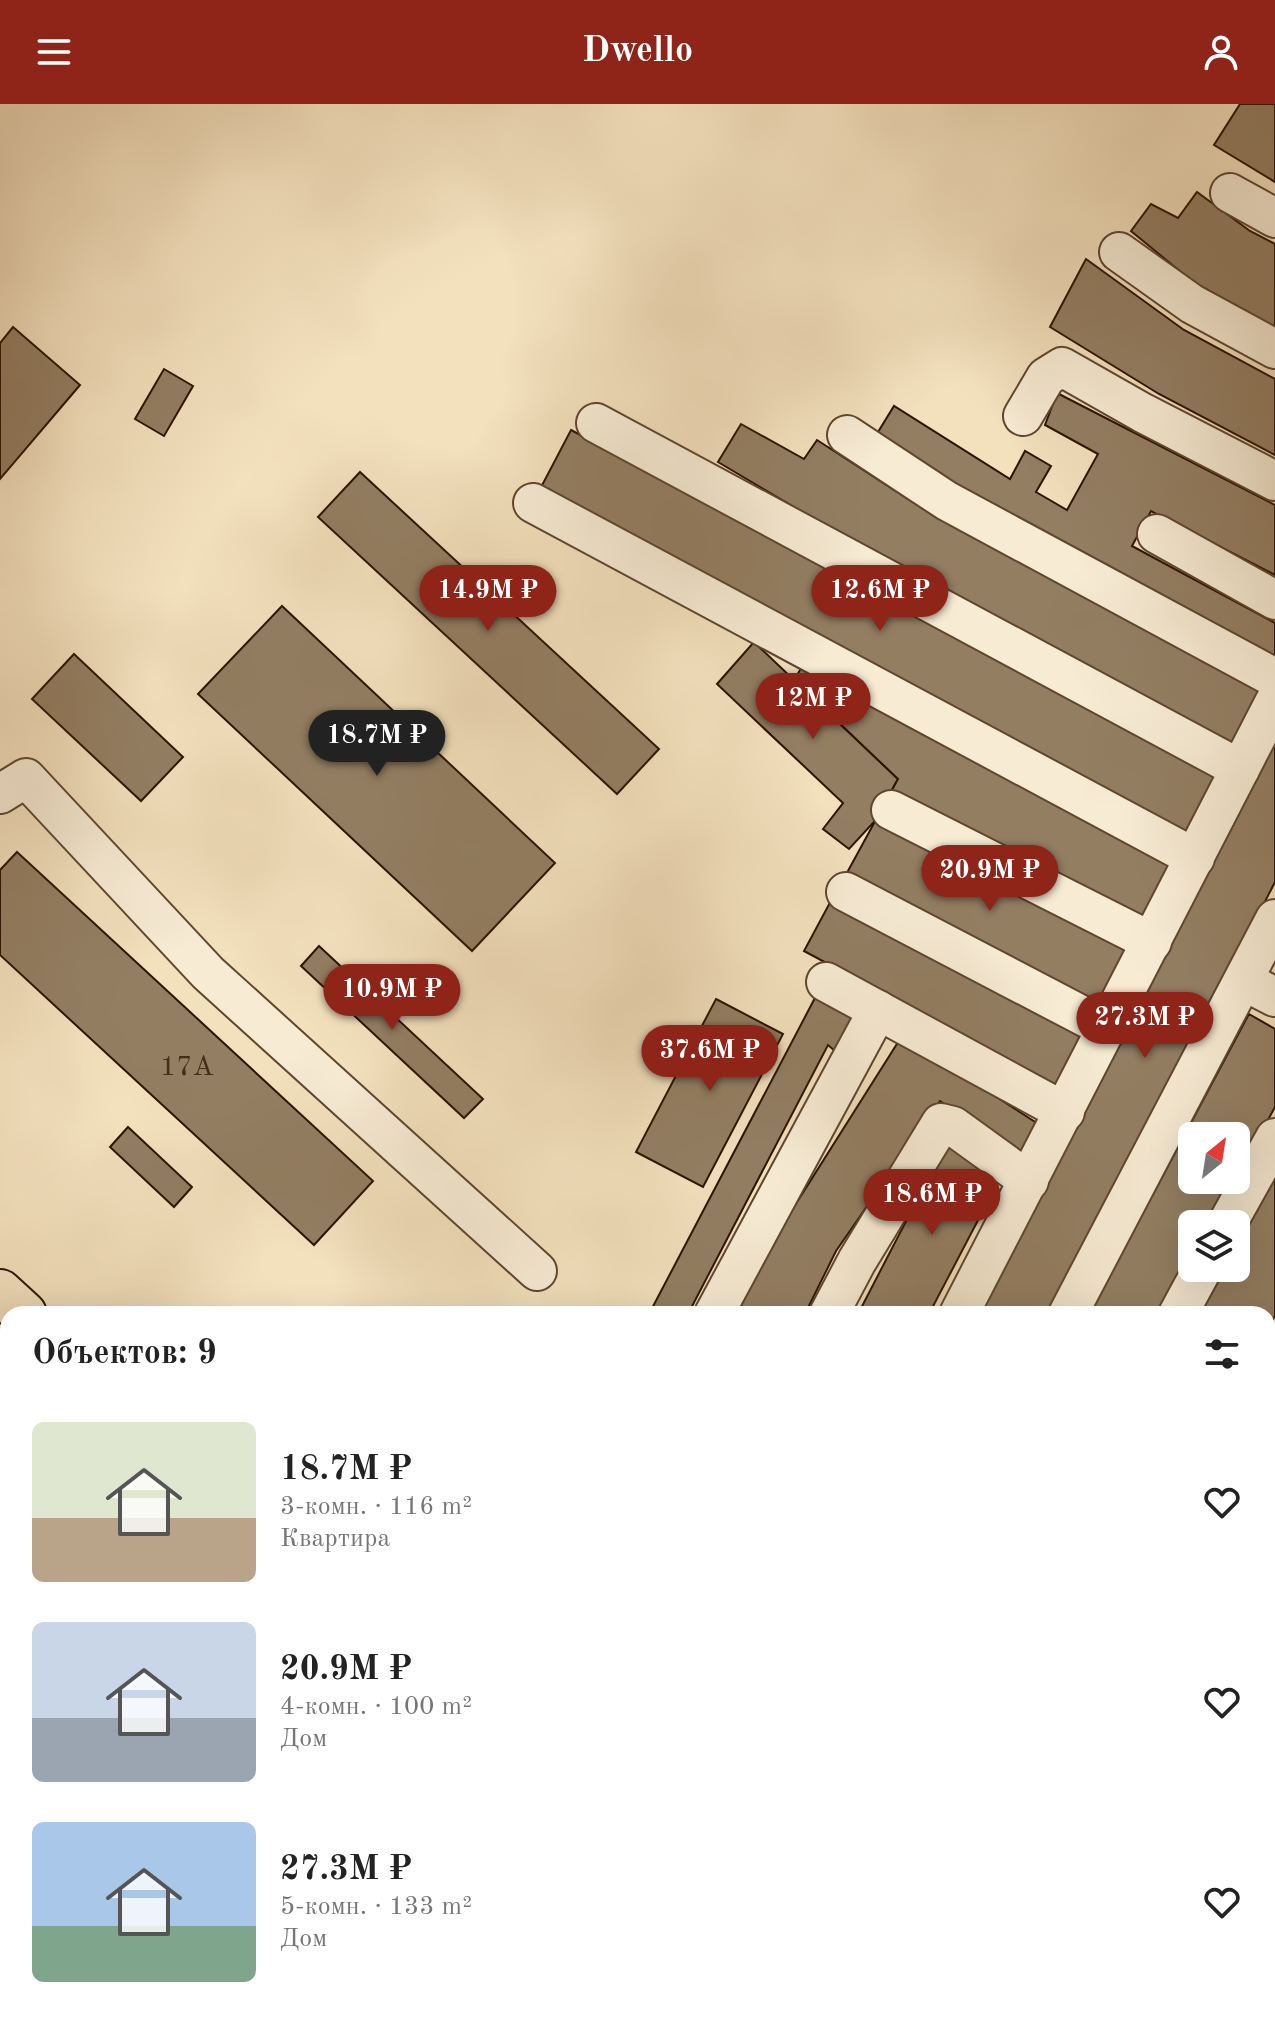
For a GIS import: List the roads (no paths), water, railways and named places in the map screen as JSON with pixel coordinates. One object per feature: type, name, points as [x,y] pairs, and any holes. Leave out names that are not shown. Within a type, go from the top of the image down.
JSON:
[{"type":"highway","points":[[0,1292],[15,1306]]},
{"type":"lane","points":[[1230,193],[1275,218]]},
{"type":"lane","points":[[1119,252],[1192,304],[1275,349]]},
{"type":"lane","points":[[1023,416],[1046,377],[1062,367],[1275,481]]},
{"type":"lane","points":[[596,423],[1240,769]]},
{"type":"lane","points":[[847,435],[947,501],[1275,678]]},
{"type":"lane","points":[[533,503],[1195,858]]},
{"type":"lane","points":[[1157,534],[1275,600]]},
{"type":"lane","points":[[963,1306],[1275,701]]},
{"type":"lane","points":[[0,794],[26,778],[208,973],[537,1271]]},
{"type":"lane","points":[[891,810],[1152,942]]},
{"type":"lane","points":[[846,892],[1108,1029]]},
{"type":"lane","points":[[1073,1306],[1259,989],[1275,919]]},
{"type":"lane","points":[[826,982],[1065,1112]]},
{"type":"lane","points":[[718,1306],[878,1010]]},
{"type":"lane","points":[[833,1306],[941,1123],[953,1126],[1029,1181]]},
{"type":"lane","points":[[1235,1210],[1275,1138]]},
{"type":"lane","points":[[1182,1306],[1195,1282]]}]
